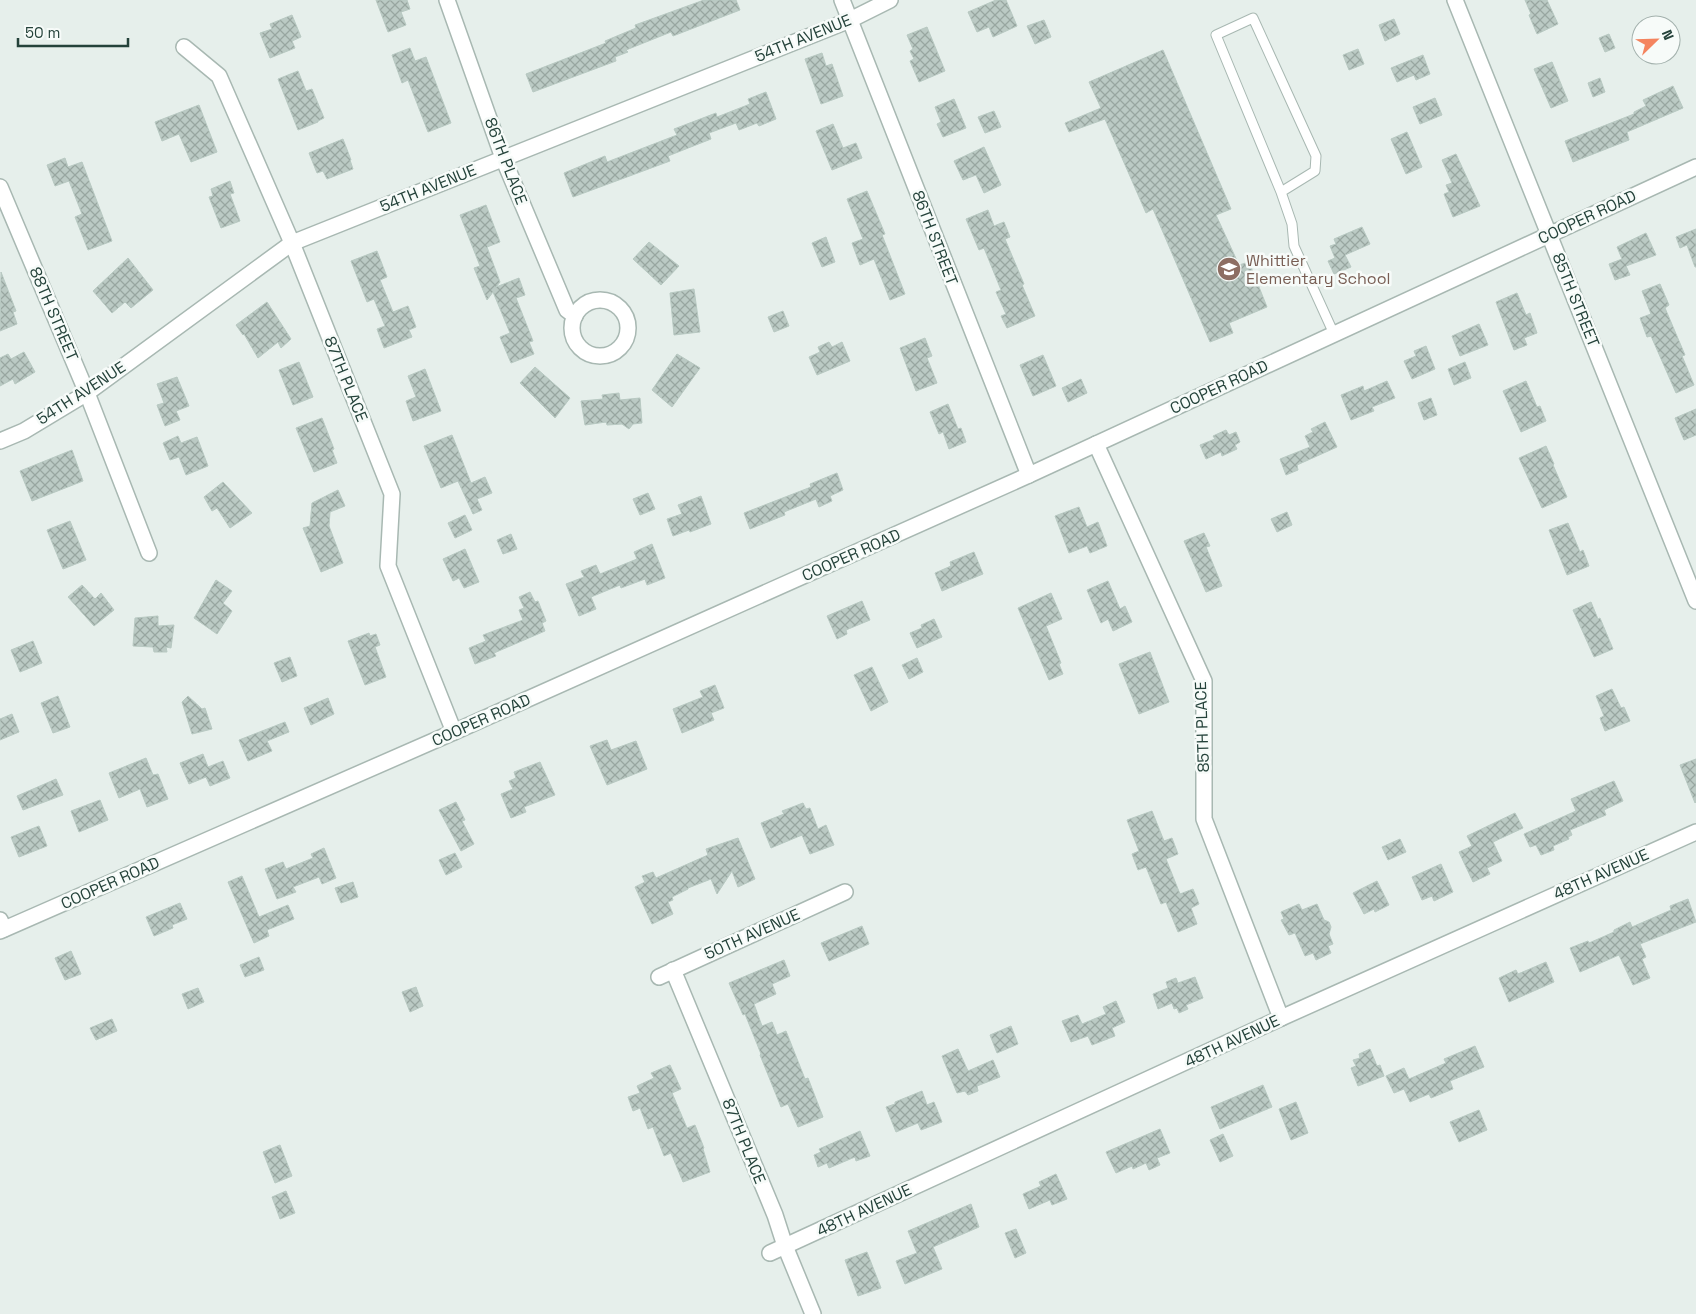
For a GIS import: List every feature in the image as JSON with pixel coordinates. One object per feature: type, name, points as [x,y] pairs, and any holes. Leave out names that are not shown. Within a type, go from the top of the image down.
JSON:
[{"type":"street","name":"86TH PLACE","points":[[447,0],[503,158],[567,310],[575,316]]},
{"type":"street","name":"86TH STREET","points":[[842,0],[1029,475]]},
{"type":"street","name":"54TH AVENUE","points":[[0,441],[24,431],[87,393],[292,244],[850,20],[890,0]]},
{"type":"street","name":"85TH STREET","points":[[1455,0],[1696,601]]},
{"type":"street","name":"87TH PLACE","points":[[184,47],[219,76],[292,244],[392,494],[388,566],[454,732]]},
{"type":"street","name":"COOPER ROAD","points":[[1,927],[454,732],[1029,475],[1696,167]]},
{"type":"street","name":"88TH STREET","points":[[0,187],[87,393],[149,553]]},
{"type":"street","name":"85TH PLACE","points":[[1096,444],[1204,681],[1204,818],[1281,1018]]},
{"type":"street","name":"48TH AVENUE","points":[[770,1253],[1281,1018],[1696,832]]},
{"type":"street","name":"50TH AVENUE","points":[[659,977],[845,892]]},
{"type":"street","name":"87TH PLACE","points":[[673,970],[775,1215],[785,1246],[813,1314]]},
{"type":"lane","points":[[1281,192],[1315,171],[1316,156],[1253,18],[1216,35],[1281,192],[1292,224],[1294,246],[1334,334]]},
{"type":"building","points":[[376,0],[407,0],[410,9],[401,12],[406,25],[388,32]]},
{"type":"building","points":[[704,0],[736,0],[740,10],[673,36],[671,32],[626,50],[628,52],[615,57],[616,61],[533,92],[526,74],[606,43],[605,41],[636,28],[635,25]]},
{"type":"building","points":[[996,0],[1006,0],[1017,26],[993,37],[989,27],[977,32],[968,12]]},
{"type":"building","points":[[1525,0],[1547,0],[1558,24],[1537,34]]},
{"type":"building","points":[[292,15],[301,37],[292,41],[295,48],[270,58],[260,33],[272,29],[270,24]]},
{"type":"building","points":[[1394,19],[1400,34],[1385,41],[1379,25]]},
{"type":"building","points":[[1044,20],[1051,37],[1035,44],[1027,26]]},
{"type":"building","points":[[927,27],[945,71],[919,82],[910,61],[914,59],[910,51],[913,49],[907,35]]},
{"type":"building","points":[[1609,34],[1615,48],[1605,52],[1599,38]]},
{"type":"building","points":[[410,48],[415,61],[426,57],[451,123],[428,132],[408,80],[402,83],[392,55]]},
{"type":"building","points":[[1358,49],[1364,64],[1349,70],[1343,55]]},
{"type":"building","points":[[1163,50],[1231,209],[1216,215],[1239,265],[1249,262],[1267,307],[1229,323],[1233,333],[1210,342],[1153,209],[1146,213],[1105,119],[1069,132],[1065,123],[1101,108],[1089,82]]},
{"type":"building","points":[[822,53],[826,66],[832,64],[843,96],[821,104],[805,59]]},
{"type":"building","points":[[1423,55],[1430,74],[1416,80],[1414,75],[1397,82],[1391,68]]},
{"type":"building","points":[[1552,62],[1568,101],[1551,108],[1534,69]]},
{"type":"building","points":[[298,71],[306,91],[312,89],[324,118],[298,130],[278,79]]},
{"type":"building","points":[[1600,78],[1605,92],[1593,97],[1588,83]]},
{"type":"building","points":[[1673,86],[1683,108],[1627,132],[1629,140],[1573,162],[1565,141],[1634,114],[1634,112],[1646,106],[1643,100]]},
{"type":"building","points":[[766,92],[776,119],[759,126],[757,123],[739,130],[736,123],[709,133],[711,139],[668,156],[670,161],[573,197],[564,173],[605,156],[607,162],[677,135],[674,129],[716,113],[717,117],[750,104],[748,99]]},
{"type":"building","points":[[1435,98],[1442,115],[1420,124],[1413,107]]},
{"type":"building","points":[[954,99],[966,128],[943,137],[937,124],[941,122],[935,107]]},
{"type":"building","points":[[199,105],[217,152],[191,162],[179,134],[162,141],[155,122]]},
{"type":"building","points":[[994,111],[1001,127],[985,133],[978,117]]},
{"type":"building","points":[[833,124],[843,148],[856,143],[862,158],[832,170],[816,131]]},
{"type":"building","points":[[1407,132],[1422,167],[1406,174],[1391,139]]},
{"type":"building","points":[[343,139],[353,169],[327,179],[323,171],[317,173],[309,153]]},
{"type":"building","points":[[984,147],[1001,185],[984,193],[976,175],[963,180],[954,161]]},
{"type":"building","points":[[1456,154],[1480,206],[1453,217],[1444,194],[1449,192],[1446,185],[1452,183],[1442,160]]},
{"type":"building","points":[[65,158],[68,167],[82,162],[112,241],[88,250],[75,217],[82,214],[69,181],[55,186],[47,165]]},
{"type":"building","points":[[230,181],[234,193],[230,194],[240,221],[221,228],[209,197],[213,196],[211,189]]},
{"type":"building","points":[[867,191],[885,234],[882,235],[905,294],[890,300],[874,259],[860,265],[852,243],[863,239],[847,199]]},
{"type":"building","points":[[486,205],[500,242],[487,247],[500,282],[496,287],[519,278],[525,295],[516,298],[533,341],[529,342],[534,354],[511,363],[500,337],[510,333],[493,292],[487,300],[474,268],[480,266],[460,215]]},
{"type":"building","points":[[988,210],[994,226],[1004,222],[1010,237],[1005,239],[1035,316],[1007,328],[1001,316],[1006,314],[996,292],[1001,290],[984,248],[979,250],[966,219]]},
{"type":"building","points":[[1362,227],[1370,244],[1345,255],[1351,267],[1334,274],[1328,261],[1335,258],[1330,246],[1336,244],[1334,239]]},
{"type":"building","points":[[1696,229],[1695,267],[1687,245],[1680,248],[1676,237]]},
{"type":"building","points":[[1646,233],[1656,255],[1626,266],[1630,275],[1615,280],[1609,264],[1622,259],[1617,247]]},
{"type":"building","points":[[826,237],[835,262],[822,267],[812,243]]},
{"type":"building","points":[[649,242],[679,266],[661,285],[633,259]]},
{"type":"building","points":[[377,251],[387,277],[380,280],[393,312],[408,306],[416,327],[409,330],[412,337],[384,348],[377,329],[385,326],[374,299],[367,302],[351,261]]},
{"type":"building","points":[[128,258],[153,290],[131,308],[125,302],[112,313],[93,291]]},
{"type":"building","points":[[1,272],[16,311],[13,312],[17,324],[0,331]]},
{"type":"building","points":[[1660,284],[1669,305],[1665,308],[1685,355],[1682,356],[1694,385],[1676,393],[1651,336],[1647,337],[1640,318],[1651,314],[1642,291]]},
{"type":"building","points":[[694,289],[700,332],[674,335],[670,293]]},
{"type":"building","points":[[1517,293],[1526,315],[1530,313],[1537,333],[1524,338],[1527,345],[1514,350],[1496,302]]},
{"type":"building","points":[[267,302],[291,339],[281,348],[278,342],[258,358],[244,334],[236,325]]},
{"type":"building","points":[[783,311],[789,326],[774,332],[768,317]]},
{"type":"building","points":[[1479,324],[1488,345],[1460,356],[1452,336]]},
{"type":"building","points":[[925,338],[932,356],[927,358],[937,383],[916,391],[900,348]]},
{"type":"building","points":[[829,342],[832,347],[842,342],[850,361],[817,375],[809,357],[820,352],[818,347]]},
{"type":"building","points":[[1426,346],[1435,369],[1412,379],[1404,361],[1416,356],[1414,351]]},
{"type":"building","points":[[24,352],[35,372],[15,384],[13,379],[0,386],[0,358],[8,354],[11,359]]},
{"type":"building","points":[[677,354],[700,368],[672,407],[652,390]]},
{"type":"building","points":[[1043,355],[1056,386],[1033,396],[1020,365]]},
{"type":"building","points":[[299,362],[313,397],[293,405],[279,370]]},
{"type":"building","points":[[1465,362],[1471,378],[1454,385],[1448,369]]},
{"type":"building","points":[[535,367],[570,398],[555,418],[520,383]]},
{"type":"building","points":[[425,369],[441,411],[413,421],[406,401],[416,397],[408,376]]},
{"type":"building","points":[[177,377],[189,406],[176,411],[180,420],[165,426],[157,405],[164,403],[157,384]]},
{"type":"building","points":[[1081,379],[1087,393],[1068,402],[1062,388]]},
{"type":"building","points":[[1387,381],[1395,398],[1372,407],[1374,411],[1351,420],[1341,395],[1363,386],[1364,391]]},
{"type":"building","points":[[1526,381],[1537,407],[1540,406],[1546,421],[1521,432],[1503,391]]},
{"type":"building","points":[[619,393],[620,400],[640,398],[642,423],[633,424],[629,429],[622,424],[607,425],[606,422],[585,425],[581,401],[603,399],[602,395]]},
{"type":"building","points":[[1431,398],[1437,415],[1424,420],[1418,403]]},
{"type":"building","points":[[948,404],[958,429],[961,428],[966,442],[949,449],[943,432],[939,434],[930,412]]},
{"type":"building","points":[[1696,409],[1696,435],[1684,440],[1675,418]]},
{"type":"building","points":[[322,418],[334,449],[332,450],[337,463],[314,472],[296,428]]},
{"type":"building","points":[[1325,422],[1337,447],[1297,465],[1298,470],[1286,475],[1280,459],[1310,447],[1305,436],[1313,432],[1311,429]]},
{"type":"building","points":[[1226,430],[1229,435],[1236,432],[1240,442],[1235,445],[1237,449],[1222,456],[1221,452],[1206,459],[1200,445],[1215,439],[1213,436]]},
{"type":"building","points":[[452,435],[471,483],[485,477],[492,493],[477,499],[482,510],[473,514],[458,481],[441,488],[424,446]]},
{"type":"building","points":[[178,436],[181,443],[197,437],[208,466],[186,475],[179,457],[170,460],[163,443]]},
{"type":"building","points":[[1546,446],[1567,497],[1542,508],[1519,458]]},
{"type":"building","points":[[72,450],[83,481],[32,501],[20,471]]},
{"type":"building","points":[[837,473],[843,490],[830,496],[832,501],[819,507],[816,499],[784,512],[785,515],[750,529],[744,513],[811,487],[810,484]]},
{"type":"building","points":[[223,482],[252,513],[230,528],[217,508],[212,511],[204,497]]},
{"type":"building","points":[[338,490],[345,506],[330,512],[329,526],[343,563],[321,572],[303,528],[310,526],[312,503]]},
{"type":"building","points":[[648,493],[655,509],[640,515],[633,499]]},
{"type":"building","points":[[701,496],[711,524],[673,536],[667,519],[682,514],[678,505]]},
{"type":"building","points":[[1079,507],[1087,527],[1098,522],[1107,546],[1090,553],[1087,546],[1069,553],[1055,516]]},
{"type":"building","points":[[1287,512],[1292,525],[1277,532],[1271,519]]},
{"type":"building","points":[[465,515],[472,530],[455,538],[448,523]]},
{"type":"building","points":[[70,521],[86,560],[63,569],[47,530]]},
{"type":"building","points":[[1568,523],[1580,552],[1583,550],[1589,566],[1567,575],[1549,530]]},
{"type":"building","points":[[1204,533],[1210,546],[1206,547],[1222,586],[1206,592],[1184,541]]},
{"type":"building","points":[[511,534],[517,549],[503,554],[497,540]]},
{"type":"building","points":[[652,544],[665,578],[647,585],[645,579],[621,588],[620,585],[591,597],[596,609],[579,616],[566,584],[584,577],[581,571],[596,565],[600,574],[637,559],[634,552]]},
{"type":"building","points":[[465,549],[479,582],[464,588],[459,578],[453,581],[443,559]]},
{"type":"building","points":[[974,552],[983,574],[942,591],[935,573],[951,566],[950,562]]},
{"type":"building","points":[[216,580],[232,591],[223,603],[232,611],[217,634],[194,618]]},
{"type":"building","points":[[1108,581],[1120,609],[1125,606],[1132,622],[1113,631],[1108,619],[1101,623],[1087,590]]},
{"type":"building","points":[[82,585],[95,599],[101,593],[114,610],[94,626],[68,597]]},
{"type":"building","points":[[530,592],[535,602],[538,601],[546,621],[542,623],[545,631],[494,653],[496,656],[475,664],[469,648],[486,641],[483,635],[523,620],[519,610],[524,608],[519,597]]},
{"type":"building","points":[[1051,593],[1062,619],[1046,626],[1061,663],[1059,664],[1063,674],[1049,680],[1018,608]]},
{"type":"building","points":[[862,601],[870,620],[846,630],[847,634],[837,639],[827,616]]},
{"type":"building","points":[[1591,602],[1613,649],[1594,657],[1573,610]]},
{"type":"building","points":[[158,616],[158,626],[174,625],[171,648],[166,647],[167,652],[154,652],[153,647],[133,646],[135,618]]},
{"type":"building","points":[[934,619],[942,637],[917,648],[910,633],[922,628],[921,625]]},
{"type":"building","points":[[369,633],[370,636],[376,634],[380,645],[375,647],[386,677],[365,685],[348,641]]},
{"type":"building","points":[[33,641],[42,663],[20,672],[11,650]]},
{"type":"building","points":[[1150,652],[1169,702],[1139,714],[1119,664]]},
{"type":"building","points":[[290,657],[297,676],[282,682],[274,663]]},
{"type":"building","points":[[917,658],[923,672],[909,679],[902,665]]},
{"type":"building","points":[[872,667],[888,702],[871,711],[854,675]]},
{"type":"building","points":[[715,685],[724,708],[711,713],[714,720],[682,733],[673,709],[703,697],[700,691]]},
{"type":"building","points":[[1612,689],[1621,708],[1624,707],[1630,721],[1605,731],[1600,718],[1604,716],[1596,696]]},
{"type":"building","points":[[58,696],[70,727],[53,733],[41,703]]},
{"type":"building","points":[[188,696],[202,709],[205,708],[212,729],[192,734],[182,702]]},
{"type":"building","points":[[328,698],[334,714],[311,725],[304,708]]},
{"type":"building","points":[[12,714],[19,732],[0,740],[0,719]]},
{"type":"building","points":[[285,722],[289,732],[267,741],[272,751],[248,761],[239,740]]},
{"type":"building","points":[[607,740],[611,750],[636,741],[647,769],[607,785],[590,746]]},
{"type":"building","points":[[203,754],[208,767],[223,761],[230,778],[210,786],[206,777],[189,784],[180,763]]},
{"type":"building","points":[[146,758],[153,775],[158,774],[168,799],[147,807],[140,789],[119,798],[109,773]]},
{"type":"building","points":[[1696,759],[1696,802],[1695,803],[1680,765]]},
{"type":"building","points":[[540,762],[555,795],[524,807],[526,812],[511,818],[501,794],[513,789],[509,781],[516,778],[514,772]]},
{"type":"building","points":[[56,779],[63,795],[23,810],[17,796]]},
{"type":"building","points":[[1614,781],[1623,801],[1604,810],[1606,815],[1570,830],[1572,835],[1568,837],[1569,839],[1553,846],[1554,850],[1541,855],[1536,845],[1530,847],[1524,834],[1576,811],[1571,799]]},
{"type":"building","points":[[100,800],[108,820],[79,832],[71,811]]},
{"type":"building","points":[[456,802],[465,820],[462,821],[474,844],[461,851],[439,810]]},
{"type":"building","points":[[803,803],[806,809],[810,808],[818,829],[826,825],[834,845],[810,854],[802,835],[771,848],[761,823],[784,814],[782,811]]},
{"type":"building","points":[[1152,811],[1164,841],[1172,838],[1178,854],[1166,859],[1180,894],[1193,889],[1199,904],[1191,908],[1197,924],[1178,932],[1166,902],[1161,904],[1146,867],[1138,870],[1132,854],[1139,851],[1127,820]]},
{"type":"building","points":[[1515,813],[1523,828],[1493,842],[1502,861],[1487,868],[1490,874],[1473,882],[1459,852],[1472,846],[1467,836]]},
{"type":"building","points":[[39,826],[47,846],[19,857],[11,837]]},
{"type":"building","points":[[738,838],[755,879],[738,887],[732,871],[717,894],[711,879],[688,888],[672,897],[673,900],[668,902],[673,914],[652,924],[635,887],[645,882],[642,876],[653,872],[656,878],[708,855],[706,849]]},
{"type":"building","points":[[1400,839],[1406,852],[1388,860],[1382,847]]},
{"type":"building","points":[[324,848],[336,878],[322,884],[319,877],[293,887],[296,892],[277,899],[265,869],[283,862],[286,869],[313,858],[311,854]]},
{"type":"building","points":[[455,853],[462,867],[446,875],[439,860]]},
{"type":"building","points":[[1441,864],[1453,892],[1434,901],[1432,896],[1422,900],[1412,877]]},
{"type":"building","points":[[242,876],[259,917],[288,905],[294,919],[267,930],[269,936],[254,943],[228,882]]},
{"type":"building","points":[[1377,881],[1389,905],[1375,912],[1374,909],[1364,914],[1353,893]]},
{"type":"building","points":[[353,882],[358,897],[341,903],[335,888]]},
{"type":"building","points":[[1688,899],[1696,922],[1640,944],[1646,957],[1642,959],[1650,978],[1633,985],[1619,955],[1580,972],[1570,948],[1588,941],[1589,943],[1614,932],[1614,930],[1630,922],[1632,927],[1671,910],[1670,906]]},
{"type":"building","points":[[180,903],[187,919],[172,925],[173,928],[154,936],[146,917]]},
{"type":"building","points":[[1299,904],[1302,910],[1317,904],[1324,920],[1329,922],[1331,927],[1329,934],[1333,944],[1328,946],[1331,953],[1316,960],[1313,953],[1305,956],[1295,933],[1289,935],[1281,920],[1284,919],[1281,912]]},
{"type":"building","points":[[862,926],[869,944],[829,961],[821,943]]},
{"type":"building","points":[[71,951],[81,974],[65,980],[55,958]]},
{"type":"building","points":[[259,957],[264,970],[245,977],[240,965]]},
{"type":"building","points":[[784,960],[790,976],[772,984],[776,994],[754,1004],[762,1026],[772,1022],[777,1035],[786,1031],[805,1079],[808,1078],[823,1117],[798,1127],[788,1104],[781,1107],[745,1014],[743,1015],[729,983]]},
{"type":"building","points":[[1546,962],[1554,982],[1509,1002],[1499,978],[1516,970],[1518,974]]},
{"type":"building","points":[[1195,977],[1203,998],[1186,1005],[1188,1009],[1179,1013],[1177,1008],[1174,1009],[1172,1003],[1158,1009],[1153,994],[1168,988],[1166,982],[1176,978],[1178,983]]},
{"type":"building","points":[[416,987],[423,1006],[410,1012],[402,992]]},
{"type":"building","points":[[198,988],[204,1002],[188,1009],[182,994]]},
{"type":"building","points":[[1116,1001],[1125,1022],[1112,1028],[1115,1036],[1092,1045],[1088,1036],[1071,1042],[1062,1021],[1078,1015],[1082,1024],[1106,1014],[1103,1007]]},
{"type":"building","points":[[112,1019],[117,1031],[96,1040],[90,1028]]},
{"type":"building","points":[[1011,1026],[1018,1044],[997,1053],[990,1035]]},
{"type":"building","points":[[1475,1046],[1484,1067],[1450,1081],[1453,1089],[1431,1098],[1429,1094],[1410,1102],[1404,1089],[1394,1093],[1386,1076],[1404,1068],[1409,1079],[1446,1063],[1444,1059]]},
{"type":"building","points":[[958,1049],[968,1071],[993,1060],[1000,1077],[977,1086],[978,1091],[968,1095],[965,1091],[957,1093],[942,1056]]},
{"type":"building","points":[[1370,1049],[1377,1066],[1380,1065],[1384,1076],[1358,1086],[1351,1068],[1356,1066],[1353,1060],[1360,1058],[1359,1054]]},
{"type":"building","points":[[670,1065],[681,1089],[672,1093],[687,1128],[695,1125],[704,1148],[710,1172],[683,1182],[671,1153],[664,1156],[653,1127],[648,1129],[640,1108],[633,1111],[628,1097],[640,1093],[637,1086],[654,1078],[651,1073]]},
{"type":"building","points":[[1263,1085],[1272,1107],[1220,1129],[1211,1107]]},
{"type":"building","points":[[922,1091],[927,1105],[934,1102],[942,1122],[921,1130],[918,1123],[896,1132],[886,1107]]},
{"type":"building","points":[[1296,1102],[1308,1133],[1291,1140],[1279,1109]]},
{"type":"building","points":[[1479,1110],[1487,1130],[1459,1142],[1450,1122]]},
{"type":"building","points":[[1160,1129],[1170,1153],[1157,1158],[1160,1165],[1149,1170],[1146,1163],[1133,1169],[1132,1166],[1116,1173],[1106,1152]]},
{"type":"building","points":[[860,1131],[870,1156],[856,1161],[855,1157],[829,1168],[827,1163],[818,1167],[814,1155],[821,1152],[819,1149]]},
{"type":"building","points":[[1223,1134],[1233,1156],[1220,1162],[1210,1140]]},
{"type":"building","points":[[280,1145],[292,1176],[275,1183],[263,1152]]},
{"type":"building","points":[[1056,1174],[1067,1199],[1052,1205],[1050,1200],[1029,1209],[1023,1194],[1041,1186],[1039,1182]]},
{"type":"building","points":[[286,1191],[295,1213],[280,1219],[272,1197]]},
{"type":"building","points":[[971,1204],[979,1227],[933,1247],[942,1269],[905,1284],[896,1261],[917,1253],[908,1231]]},
{"type":"building","points":[[1016,1229],[1026,1253],[1015,1258],[1005,1233]]},
{"type":"building","points":[[867,1252],[881,1288],[858,1296],[845,1260]]},
{"type":"place","name":"Whittier Elementary School","points":[[1229,269]]}]
